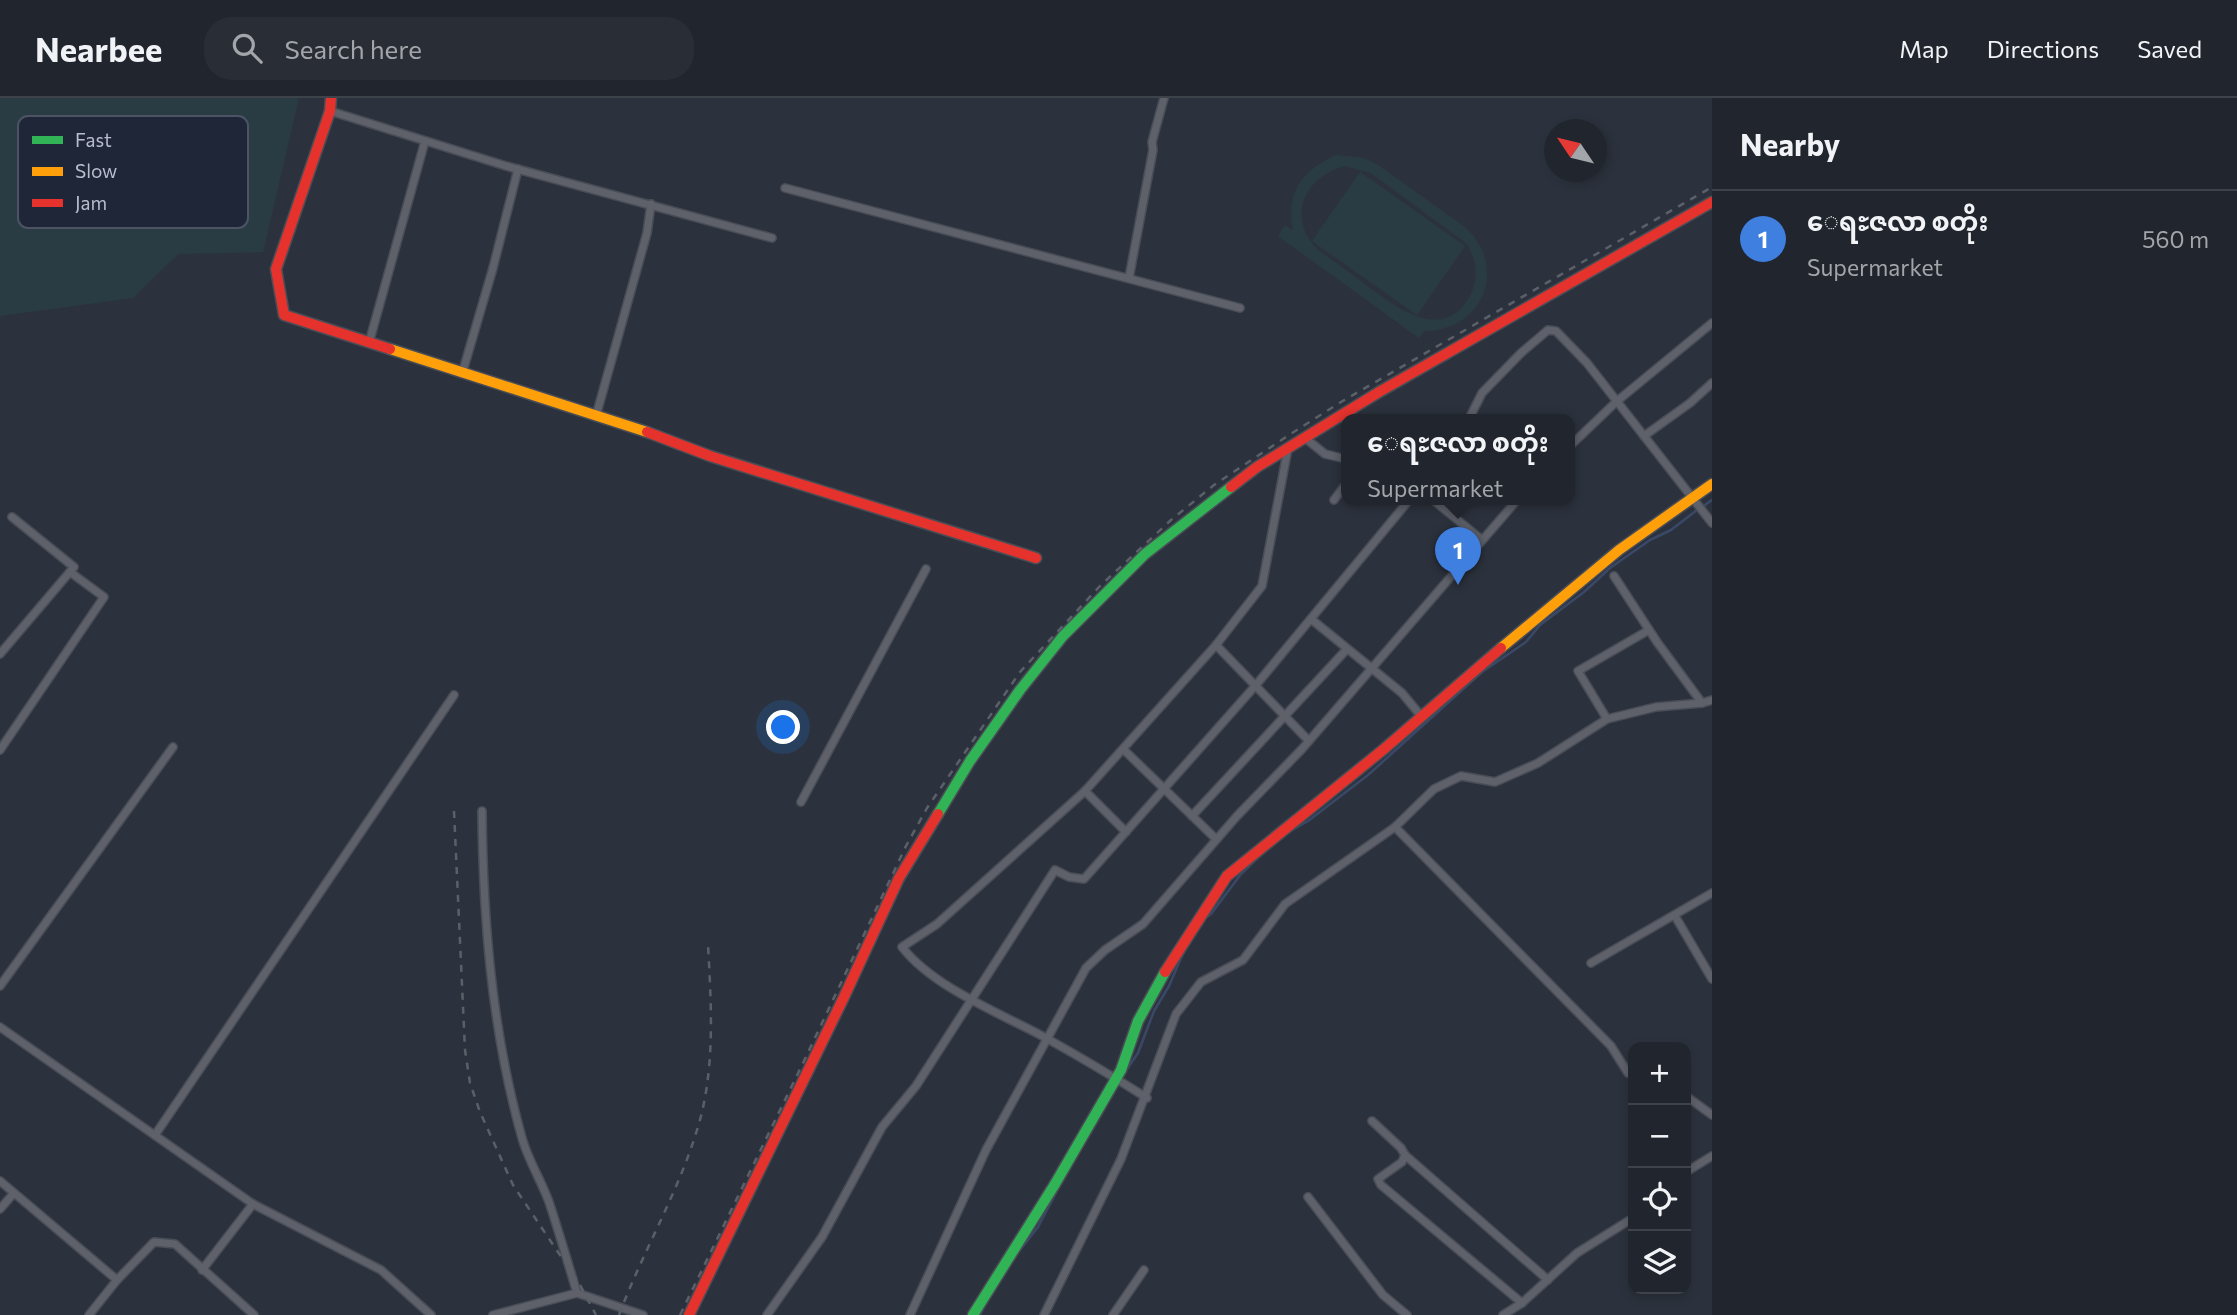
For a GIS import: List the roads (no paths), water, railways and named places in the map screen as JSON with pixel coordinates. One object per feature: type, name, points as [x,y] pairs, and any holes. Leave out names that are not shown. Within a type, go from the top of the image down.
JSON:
[{"type":"street","points":[[331,98],[330,111],[276,269],[284,315],[670,439],[710,456],[1036,558]]},
{"type":"street","points":[[1129,278],[1153,150],[1152,142],[1164,98]]},
{"type":"street","points":[[330,111],[518,169],[772,238]]},
{"type":"street","points":[[368,343],[425,141]]},
{"type":"street","points":[[462,374],[518,169]]},
{"type":"street","points":[[785,188],[1240,308]]},
{"type":"street","points":[[1344,414],[1712,202]]},
{"type":"street","points":[[596,416],[648,233],[651,204]]},
{"type":"street","points":[[1575,441],[1616,402],[1712,323]]},
{"type":"street","points":[[1472,414],[1482,393],[1521,353],[1548,330],[1556,331],[1587,363],[1712,523]]},
{"type":"street","points":[[1644,436],[1690,403],[1712,383]]},
{"type":"street","points":[[689,1315],[899,878],[1020,690],[1063,636],[1145,554],[1257,467],[1341,416]]},
{"type":"street","points":[[1305,438],[1325,454],[1341,458]]},
{"type":"street","points":[[1147,1097],[1045,1038],[971,1000],[919,965],[902,947],[937,924],[1085,791],[1216,645],[1262,586],[1288,448]]},
{"type":"street","points":[[973,1315],[1049,1194],[1121,1070],[1148,1000],[1227,876],[1384,749],[1619,550],[1712,484]]},
{"type":"street","points":[[1334,500],[1341,491]]},
{"type":"street","points":[[767,1315],[822,1237],[882,1127],[916,1086],[1055,870],[1069,877],[1084,879],[1256,685],[1405,505]]},
{"type":"street","points":[[1439,505],[1482,540]]},
{"type":"street","points":[[910,1315],[986,1150],[1045,1038],[1086,968],[1105,950],[1143,924],[1216,839],[1371,669],[1513,505]]},
{"type":"street","points":[[0,654],[74,568],[12,517]]},
{"type":"street","points":[[801,802],[926,569]]},
{"type":"street","points":[[0,750],[104,597],[70,572]]},
{"type":"street","points":[[1614,576],[1648,630],[1702,703]]},
{"type":"street","points":[[1311,619],[1402,693],[1421,716]]},
{"type":"street","points":[[1607,719],[1578,671],[1648,630]]},
{"type":"street","points":[[1216,645],[1308,740]]},
{"type":"street","points":[[1192,816],[1347,649]]},
{"type":"street","points":[[155,1135],[454,695]]},
{"type":"street","points":[[1044,1315],[1121,1159],[1147,1097],[1176,1014],[1201,982],[1243,960],[1285,904],[1395,827],[1434,789],[1461,776],[1495,782],[1538,763],[1607,719],[1656,707],[1712,700]]},
{"type":"street","points":[[0,986],[173,747]]},
{"type":"street","points":[[1123,749],[1216,839]]},
{"type":"street","points":[[1085,791],[1126,832]]},
{"type":"street","points":[[482,811],[485,924],[493,993],[512,1100],[523,1141],[548,1200],[577,1293]]},
{"type":"street","points":[[1395,827],[1611,1046],[1628,1073]]},
{"type":"street","points":[[1591,963],[1712,893]]},
{"type":"street","points":[[1675,916],[1712,979]]},
{"type":"street","points":[[0,1027],[253,1204],[381,1270],[430,1315]]},
{"type":"street","points":[[1691,1100],[1712,1115]]},
{"type":"street","points":[[1372,1122],[1401,1148],[1405,1155],[1548,1280]]},
{"type":"street","points":[[1405,1155],[1402,1162],[1378,1179],[1381,1185],[1522,1303]]},
{"type":"street","points":[[1691,1169],[1712,1156]]},
{"type":"street","points":[[0,1181],[117,1280]]},
{"type":"street","points":[[0,1209],[13,1193]]},
{"type":"street","points":[[1308,1196],[1383,1295],[1407,1315]]},
{"type":"street","points":[[202,1270],[253,1204]]},
{"type":"street","points":[[1503,1315],[1522,1303],[1577,1253],[1628,1221]]},
{"type":"street","points":[[89,1315],[117,1280],[155,1242],[175,1244],[254,1315]]},
{"type":"street","points":[[1113,1315],[1144,1270]]},
{"type":"street","points":[[493,1315],[577,1293],[643,1315]]},
{"type":"waterway","points":[[1705,505],[1712,500]]},
{"type":"waterway","points":[[1287,833],[1308,821],[1368,775],[1482,672],[1526,642],[1540,625],[1584,592],[1610,568],[1650,540],[1671,530],[1697,510]]},
{"type":"waterway","points":[[1203,920],[1211,914],[1241,874],[1266,850]]},
{"type":"waterway","points":[[1125,1072],[1138,1053],[1154,1011],[1195,932]]},
{"type":"waterway","points":[[1075,1157],[1101,1111]]},
{"type":"waterway","points":[[1016,1255],[1038,1227],[1070,1166]]},
{"type":"waterway","points":[[980,1315],[988,1299]]},
{"type":"railway","points":[[680,1315],[906,846],[927,808],[1020,672],[1100,586],[1171,520],[1214,485],[1341,402],[1712,187]]},
{"type":"railway","points":[[454,811],[465,1050],[470,1083],[513,1185],[580,1285],[596,1315]]},
{"type":"railway","points":[[619,1315],[674,1192],[701,1116],[710,1052],[708,944]]},
{"type":"place","name":"ေရႊဇလာ စတိုး","points":[[1458,585]]}]
